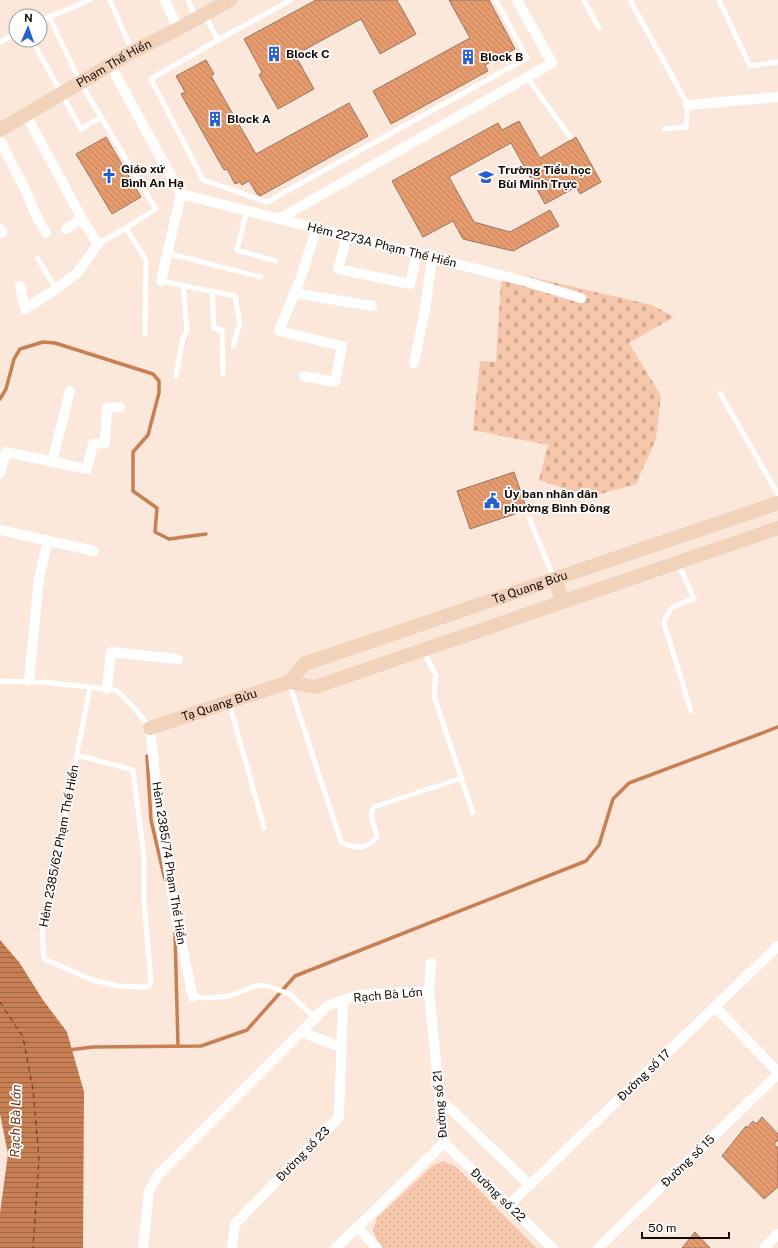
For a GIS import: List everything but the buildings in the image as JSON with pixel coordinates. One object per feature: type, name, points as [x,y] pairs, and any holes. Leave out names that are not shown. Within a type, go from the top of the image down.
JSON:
[{"type":"street","points":[[165,0],[178,29]]},
{"type":"street","name":"Phạm Thế Hiển","points":[[0,130],[132,52],[200,17],[215,4],[230,0]]},
{"type":"street","points":[[279,219],[552,63],[517,0]]},
{"type":"street","points":[[110,65],[181,194],[161,281]]},
{"type":"street","points":[[688,105],[778,97]]},
{"type":"street","points":[[20,286],[25,308],[56,289],[78,272],[98,244],[82,219],[25,115]]},
{"type":"street","points":[[0,140],[46,233]]},
{"type":"street","name":"Hẻm 2273A Phạm Thế Hiển","points":[[181,194],[524,281],[581,298]]},
{"type":"street","points":[[66,229],[82,219]]},
{"type":"street","points":[[0,228],[2,232],[0,234]]},
{"type":"street","points":[[304,376],[335,382],[342,346],[279,331],[317,228]]},
{"type":"street","points":[[347,236],[338,269],[410,284],[417,254]]},
{"type":"street","points":[[414,364],[425,310],[432,258]]},
{"type":"street","points":[[294,293],[372,306]]},
{"type":"street","points":[[52,462],[70,391]]},
{"type":"street","points":[[0,473],[3,448],[52,462],[87,469],[92,444],[105,443],[107,408],[120,407]]},
{"type":"street","name":"Tạ Quang Bửu","points":[[289,682],[304,664],[778,503]]},
{"type":"street","name":"Tạ Quang Bửu","points":[[150,728],[289,682],[315,687],[778,528]]},
{"type":"street","points":[[0,530],[94,551]]},
{"type":"street","points":[[30,681],[39,579],[48,540]]},
{"type":"street","points":[[555,579],[563,602]]},
{"type":"street","points":[[107,689],[111,652],[178,660]]},
{"type":"street","name":"Hẻm 2385/74 Phạm Thế Hiển","points":[[150,728],[161,827],[175,912],[193,997]]},
{"type":"street","name":"Đường số 17","points":[[509,1205],[778,946]]},
{"type":"street","name":"Đường số 21","points":[[336,1248],[444,1143],[429,991],[431,963]]},
{"type":"street","name":"Rạch Bà Lớn","points":[[143,1248],[149,1191],[158,1175],[327,1006],[359,995],[429,991]]},
{"type":"street","name":"Đường số 23","points":[[232,1248],[235,1224],[338,1118],[343,1000]]},
{"type":"street","points":[[715,1007],[778,1073]]},
{"type":"street","points":[[301,1032],[341,1047]]},
{"type":"street","name":"Đường số 15","points":[[598,1248],[778,1073]]},
{"type":"street","points":[[439,1098],[530,1184]]},
{"type":"street","name":"Đường số 22","points":[[444,1143],[552,1248]]},
{"type":"street","points":[[357,1227],[377,1248]]},
{"type":"street","points":[[764,1248],[778,1234]]},
{"type":"lane","points":[[90,0],[49,16],[80,82],[156,210],[98,244]]},
{"type":"lane","points":[[110,0],[132,52]]},
{"type":"lane","points":[[188,0],[218,40]]},
{"type":"lane","points":[[291,0],[151,79],[203,180],[267,202],[527,58],[496,0]]},
{"type":"lane","points":[[584,0],[599,28]]},
{"type":"lane","points":[[630,0],[688,105],[686,127],[664,129]]},
{"type":"lane","points":[[719,0],[750,66],[778,62]]},
{"type":"lane","points":[[36,48],[81,129],[101,117]]},
{"type":"lane","points":[[527,77],[570,137]]},
{"type":"lane","points":[[247,210],[237,250],[276,261]]},
{"type":"lane","points":[[126,228],[146,260],[145,334]]},
{"type":"lane","points":[[168,253],[261,277]]},
{"type":"lane","points":[[38,259],[56,289]]},
{"type":"lane","points":[[161,281],[235,296],[240,323],[233,346]]},
{"type":"lane","points":[[176,376],[183,338],[187,331],[183,286]]},
{"type":"lane","points":[[212,291],[214,328],[222,330],[223,374]]},
{"type":"lane","points":[[720,393],[778,494]]},
{"type":"lane","points":[[529,518],[555,579]]},
{"type":"lane","points":[[678,562],[694,599],[669,610],[664,623],[691,711]]},
{"type":"lane","points":[[423,650],[436,675],[434,696],[473,812]]},
{"type":"lane","points":[[0,681],[30,681],[116,690],[137,711],[150,728]]},
{"type":"lane","points":[[289,682],[341,842],[349,846],[361,847],[372,844],[377,837],[371,814],[374,807],[462,778]]},
{"type":"lane","name":"Hẻm 2385/62 Phạm Thế Hiển","points":[[77,755],[133,770],[144,857],[144,901],[151,981],[150,985],[147,986],[119,986],[92,980],[44,960],[42,934],[90,687]]},
{"type":"lane","points":[[229,701],[264,828]]},
{"type":"lane","points":[[193,997],[206,998],[229,996],[258,985],[267,986],[290,994],[315,1018]]},
{"type":"green space","points":[[513,273],[652,305],[674,317],[629,343],[661,396],[656,439],[636,484],[589,497],[539,480],[548,445],[473,430],[480,361],[496,362],[501,282]]},
{"type":"green space","points":[[444,1161],[456,1167],[536,1248],[383,1248],[378,1243],[373,1230],[377,1218],[432,1166]]},
{"type":"water","points":[[0,940],[19,962],[43,1000],[67,1032],[84,1092],[83,1248],[0,1248],[0,1213],[8,1154],[0,1114]]},
{"type":"waterway","points":[[0,399],[6,389],[14,359],[20,349],[43,342],[55,343],[153,374],[159,381],[159,393],[148,435],[133,452],[133,491],[157,508],[155,532],[169,539],[206,534]]},
{"type":"waterway","points":[[68,1050],[93,1047],[201,1046],[247,1030],[295,976],[586,861],[599,845],[613,799],[629,783],[778,727]]},
{"type":"waterway","points":[[147,756],[151,820],[165,880]]},
{"type":"waterway","points":[[175,933],[178,1046]]},
{"type":"ferry route","points":[[0,1002],[23,1037],[33,1090],[39,1159],[33,1248]]},
{"type":"place","name":"Block C","points":[[274,54]]},
{"type":"place","name":"Block B","points":[[468,57]]},
{"type":"place","name":"Block A","points":[[215,119]]},
{"type":"place","name":"Giáo xứ Bình An Hạ","points":[[109,176]]},
{"type":"place","name":"Trường Tiểu học Bùi Minh Trực","points":[[486,177]]},
{"type":"place","name":"Ủy ban nhân dân phường Bình Đông","points":[[492,501]]}]
